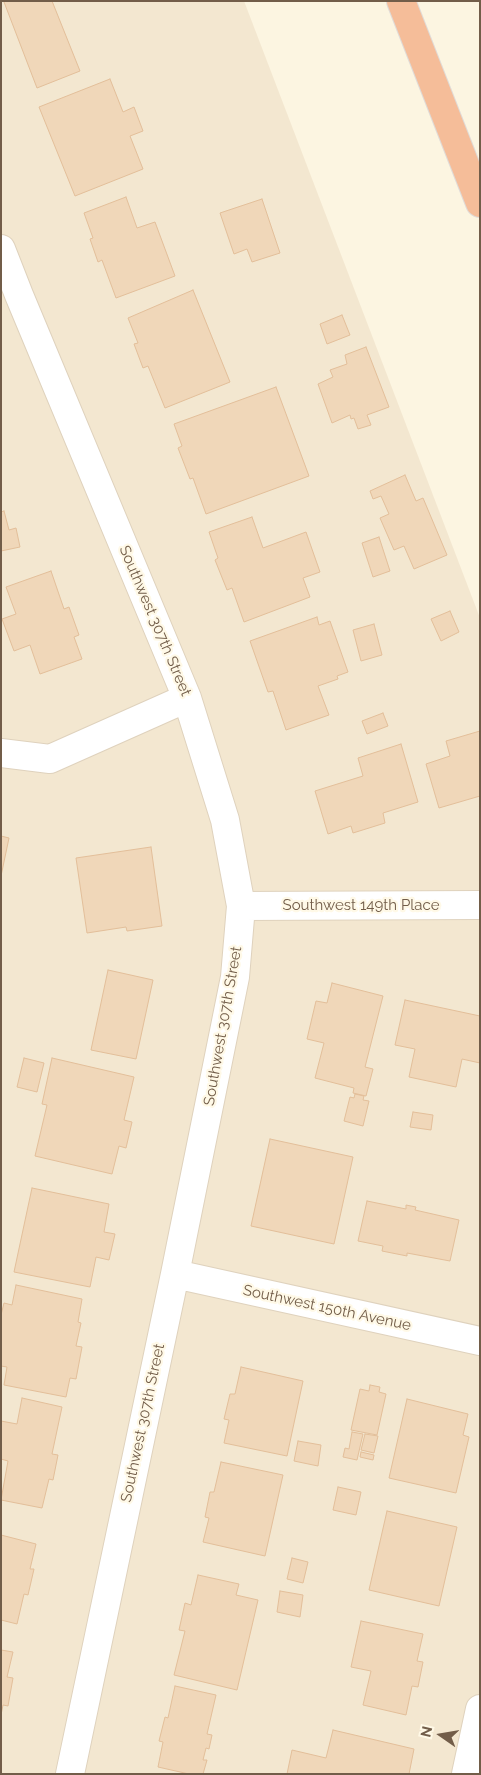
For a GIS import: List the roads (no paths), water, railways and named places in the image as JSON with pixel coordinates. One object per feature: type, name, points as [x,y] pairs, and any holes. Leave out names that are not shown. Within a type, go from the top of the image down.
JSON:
[{"type":"highway","points":[[401,1],[480,203]]},
{"type":"street","name":"Southwest 307th Street","points":[[1,248],[10,297],[188,698],[225,820],[242,906],[234,977],[175,1274],[70,1774]]},
{"type":"street","points":[[1,753],[50,759],[188,698]]},
{"type":"street","name":"Southwest 149th Place","points":[[242,906],[480,905]]},
{"type":"street","name":"Southwest 150th Avenue","points":[[175,1274],[480,1342]]},
{"type":"street","points":[[466,1774],[480,1709]]}]
